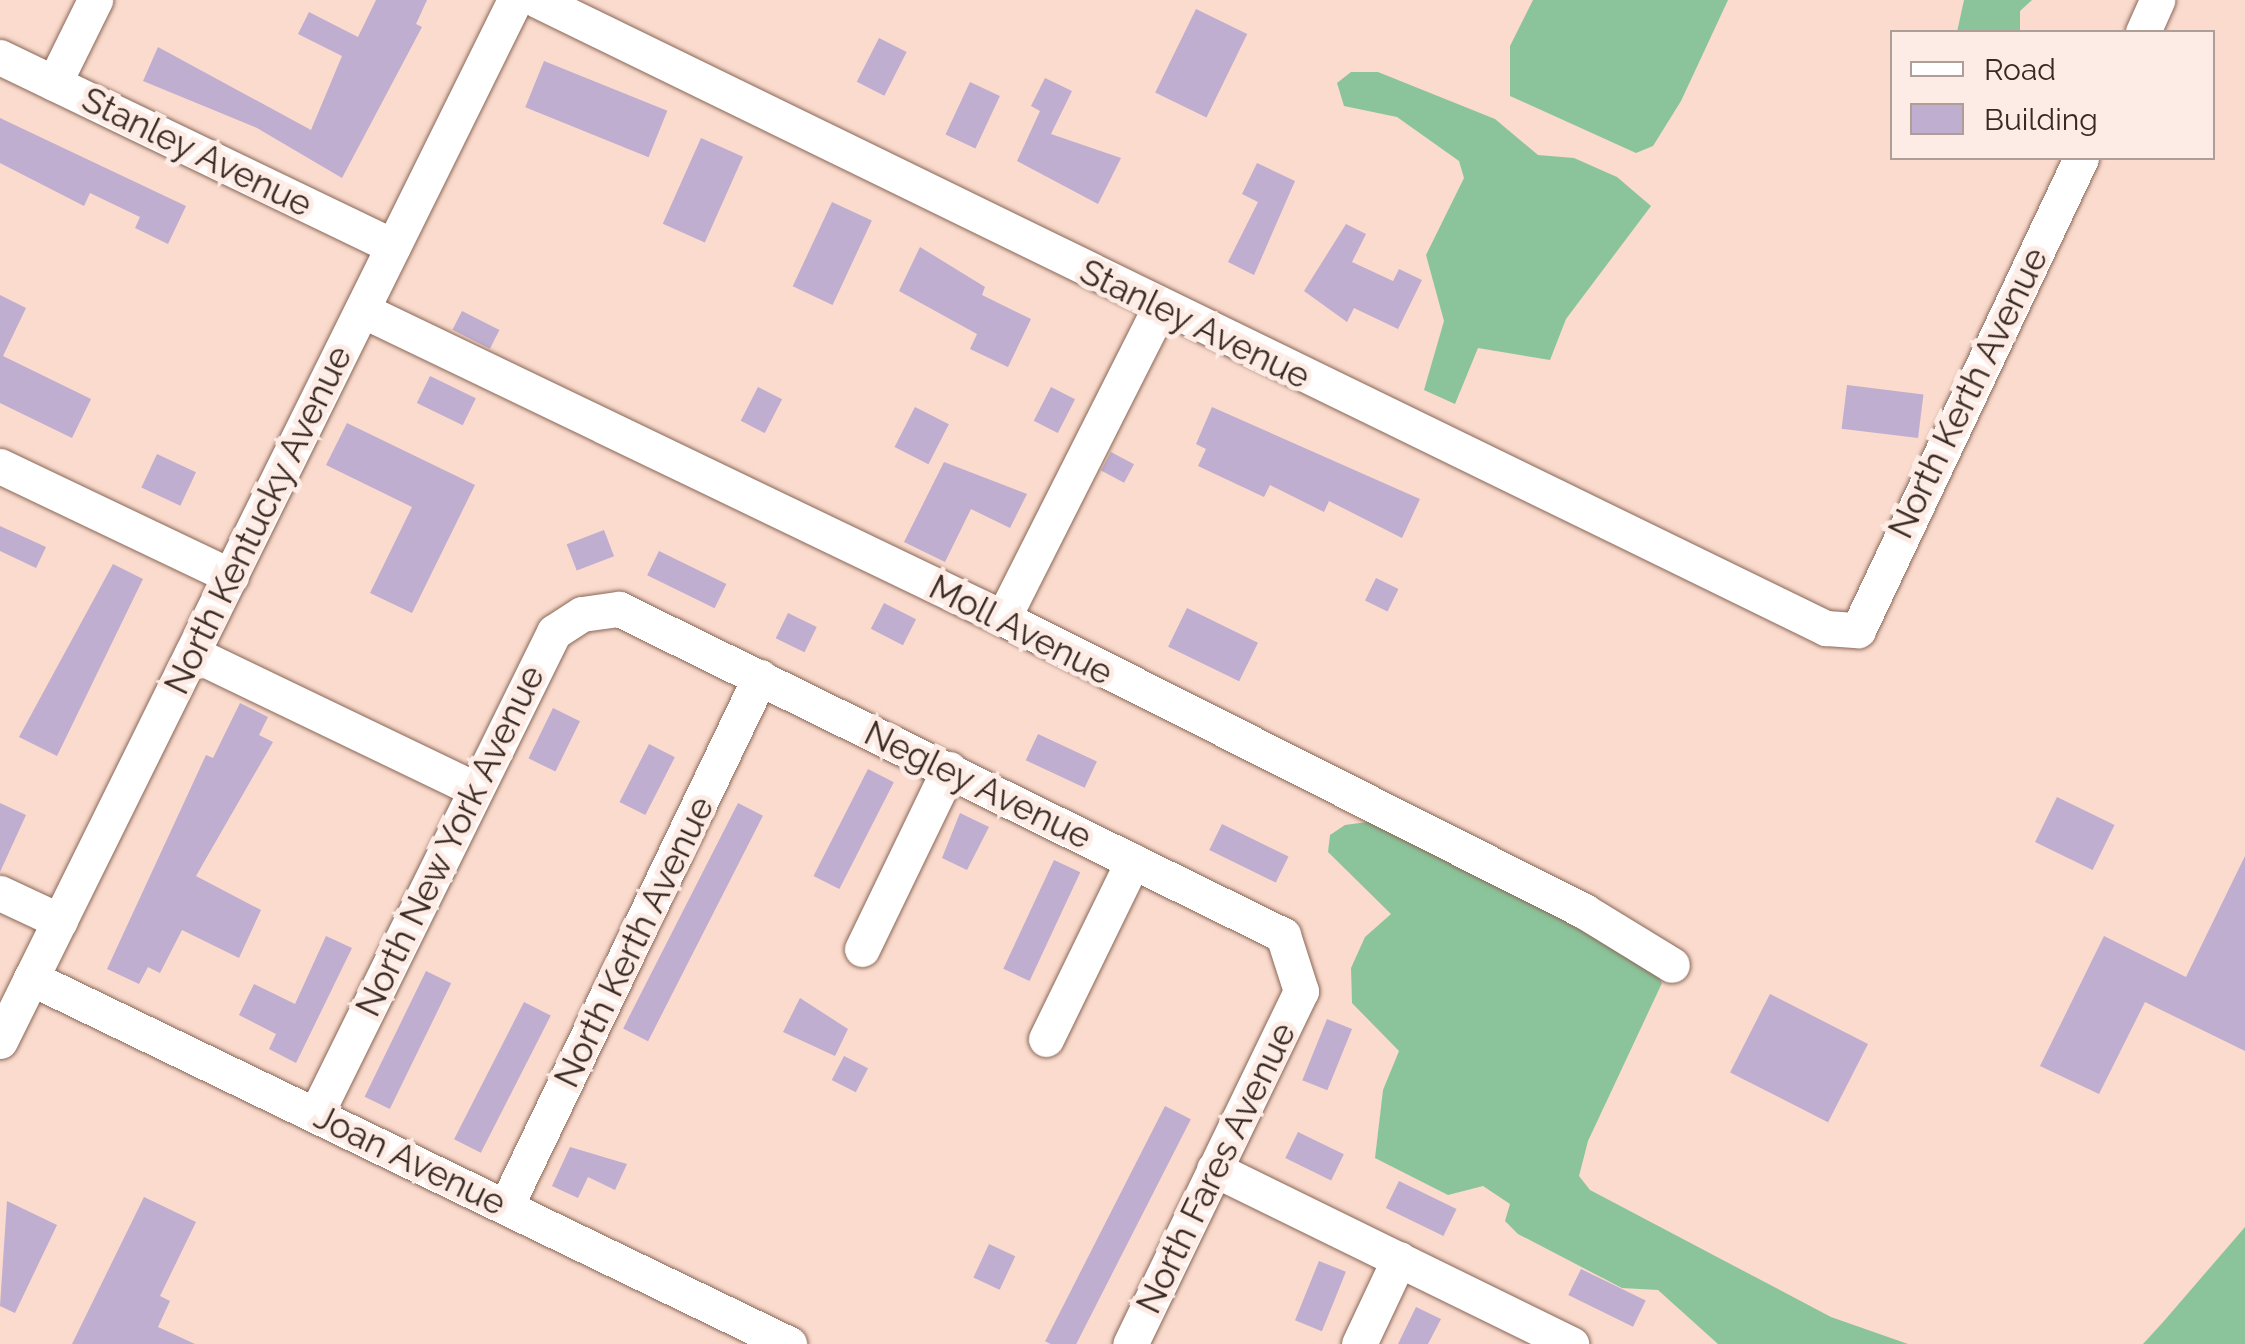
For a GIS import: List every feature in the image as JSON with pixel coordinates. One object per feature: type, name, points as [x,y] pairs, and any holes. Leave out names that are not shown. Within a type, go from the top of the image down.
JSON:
[{"type":"street","points":[[54,82],[96,0]]},
{"type":"street","name":"North Kentucky Avenue","points":[[0,1040],[516,0]]},
{"type":"street","name":"Stanley Avenue","points":[[537,0],[1787,615],[1858,630]]},
{"type":"street","points":[[2145,30],[2157,0]]},
{"type":"street","name":"Stanley Avenue","points":[[0,57],[394,246]]},
{"type":"street","name":"North Kerth Avenue","points":[[1858,630],[2080,160]]},
{"type":"street","points":[[1003,618],[1160,307]]},
{"type":"street","name":"Moll Avenue","points":[[362,310],[1003,618],[1584,911],[1672,965]]},
{"type":"street","points":[[0,466],[230,576]]},
{"type":"street","name":"Negley Avenue","points":[[618,609],[1284,935],[1301,991]]},
{"type":"street","name":"North New York Avenue","points":[[316,1114],[554,632],[582,614],[618,609]]},
{"type":"street","points":[[192,654],[474,789]]},
{"type":"street","name":"North Kerth Avenue","points":[[506,1206],[760,677]]},
{"type":"street","points":[[862,949],[949,769]]},
{"type":"street","points":[[1046,1039],[1132,861]]},
{"type":"street","points":[[0,894],[60,921]]},
{"type":"street","name":"Joan Avenue","points":[[31,978],[789,1344]]},
{"type":"street","name":"North Fares Avenue","points":[[1130,1344],[1301,991]]},
{"type":"street","points":[[1214,1169],[1572,1344]]},
{"type":"street","points":[[1359,1344],[1399,1259]]},
{"type":"green space","points":[[1533,0],[1728,0],[1681,101],[1653,146],[1636,153],[1510,96],[1510,46]]},
{"type":"green space","points":[[1964,0],[2032,0],[2020,11],[2020,30],[1957,30]]},
{"type":"green space","points":[[1351,72],[1378,72],[1495,119],[1538,155],[1574,158],[1617,177],[1651,206],[1566,319],[1550,360],[1478,348],[1455,404],[1424,390],[1444,321],[1426,255],[1464,178],[1459,161],[1397,117],[1344,106],[1337,83]]},
{"type":"green space","points":[[1382,820],[1653,968],[1662,983],[1588,1141],[1579,1176],[1590,1190],[1831,1317],[1908,1344],[1718,1344],[1658,1290],[1622,1288],[1518,1234],[1505,1221],[1510,1204],[1483,1186],[1448,1195],[1375,1158],[1383,1090],[1399,1051],[1352,1003],[1351,968],[1365,937],[1391,914],[1328,852],[1330,835],[1345,825]]},
{"type":"green space","points":[[2245,1227],[2245,1344],[2143,1344],[2164,1321]]},
{"type":"building","points":[[376,0],[427,0],[416,24],[422,27],[342,178],[257,128],[143,81],[158,47],[311,130],[342,56],[298,34],[309,12],[358,37]]},
{"type":"building","points":[[1196,9],[1247,34],[1206,118],[1155,93]]},
{"type":"building","points":[[879,38],[907,52],[884,96],[857,82]]},
{"type":"building","points":[[544,61],[667,111],[649,157],[525,107]]},
{"type":"building","points":[[1045,78],[1072,91],[1051,134],[1121,158],[1098,204],[1017,161],[1040,111],[1031,106]]},
{"type":"building","points":[[970,82],[1000,96],[975,149],[945,135]]},
{"type":"building","points":[[0,118],[186,206],[168,244],[135,228],[140,217],[90,193],[84,206],[0,163]]},
{"type":"building","points":[[701,138],[743,157],[705,243],[663,224]]},
{"type":"building","points":[[1257,163],[1295,181],[1254,275],[1228,262],[1258,202],[1242,194]]},
{"type":"building","points":[[832,202],[872,221],[833,305],[793,286]]},
{"type":"building","points":[[1346,224],[1366,234],[1352,262],[1393,281],[1399,269],[1422,280],[1398,329],[1354,308],[1347,322],[1304,291]]},
{"type":"building","points":[[920,247],[985,287],[982,295],[1031,319],[1008,367],[970,349],[977,334],[899,291]]},
{"type":"building","points":[[0,295],[26,308],[3,356],[91,399],[72,438],[0,403]]},
{"type":"building","points":[[462,311],[499,330],[490,349],[452,330]]},
{"type":"building","points":[[430,376],[476,398],[463,425],[417,403]]},
{"type":"building","points":[[1847,385],[1923,394],[1918,438],[1842,429]]},
{"type":"building","points":[[758,387],[782,399],[765,433],[741,421]]},
{"type":"building","points":[[1051,387],[1075,399],[1058,433],[1034,421]]},
{"type":"building","points":[[915,407],[949,424],[928,464],[895,447]]},
{"type":"building","points":[[1212,407],[1420,499],[1402,538],[1329,501],[1324,512],[1270,485],[1264,497],[1198,466],[1206,449],[1196,444]]},
{"type":"building","points":[[347,423],[475,485],[412,613],[370,593],[412,507],[326,465]]},
{"type":"building","points":[[1111,452],[1134,464],[1124,483],[1101,471]]},
{"type":"building","points":[[157,454],[196,472],[180,506],[141,488]]},
{"type":"building","points":[[944,462],[1027,494],[1010,528],[971,509],[945,562],[904,542]]},
{"type":"building","points":[[0,526],[46,547],[36,568],[0,551]]},
{"type":"building","points":[[604,530],[614,556],[577,570],[567,544]]},
{"type":"building","points":[[659,551],[726,584],[715,608],[647,575]]},
{"type":"building","points":[[113,564],[143,579],[57,756],[19,737]]},
{"type":"building","points":[[1376,578],[1398,589],[1388,611],[1365,600]]},
{"type":"building","points":[[884,603],[916,619],[903,645],[871,629]]},
{"type":"building","points":[[1187,608],[1258,643],[1239,681],[1168,647]]},
{"type":"building","points":[[788,613],[817,627],[804,652],[776,638]]},
{"type":"building","points":[[240,703],[268,717],[259,735],[273,742],[196,876],[261,910],[239,958],[182,930],[160,973],[148,967],[139,984],[107,969],[206,755],[213,758]]},
{"type":"building","points":[[553,708],[580,721],[555,771],[528,758]]},
{"type":"building","points":[[1038,734],[1097,761],[1085,788],[1026,760]]},
{"type":"building","points":[[649,744],[675,757],[645,815],[619,802]]},
{"type":"building","points":[[868,769],[894,782],[839,889],[814,876]]},
{"type":"building","points":[[2057,797],[2115,825],[2093,870],[2035,842]]},
{"type":"building","points":[[0,803],[26,815],[0,872]]},
{"type":"building","points":[[738,803],[763,816],[648,1041],[623,1028]]},
{"type":"building","points":[[960,813],[989,827],[967,870],[942,858]]},
{"type":"building","points":[[1222,824],[1289,856],[1276,883],[1209,850]]},
{"type":"building","points":[[2245,856],[2245,1051],[2145,1002],[2099,1094],[2040,1066],[2104,936],[2186,977]]},
{"type":"building","points":[[1054,860],[1080,872],[1030,981],[1003,969]]},
{"type":"building","points":[[326,936],[352,948],[296,1063],[269,1049],[276,1034],[239,1015],[254,984],[295,1004]]},
{"type":"building","points":[[426,971],[451,983],[390,1109],[365,1097]]},
{"type":"building","points":[[1770,994],[1868,1044],[1828,1122],[1730,1072]]},
{"type":"building","points":[[800,998],[848,1029],[835,1056],[783,1032]]},
{"type":"building","points":[[524,1002],[551,1016],[481,1153],[454,1139]]},
{"type":"building","points":[[1327,1019],[1352,1029],[1327,1090],[1302,1080]]},
{"type":"building","points":[[844,1056],[868,1068],[856,1092],[832,1080]]},
{"type":"building","points":[[1165,1106],[1191,1119],[1076,1344],[1045,1341]]},
{"type":"building","points":[[1298,1132],[1344,1154],[1331,1180],[1285,1158]]},
{"type":"building","points":[[570,1147],[627,1164],[615,1190],[588,1177],[578,1198],[552,1186]]},
{"type":"building","points":[[1399,1181],[1457,1209],[1443,1236],[1386,1208]]},
{"type":"building","points":[[144,1197],[196,1222],[160,1296],[170,1301],[158,1327],[195,1344],[72,1344]]},
{"type":"building","points":[[7,1201],[57,1225],[15,1313],[0,1306]]},
{"type":"building","points":[[989,1244],[1015,1256],[1000,1290],[973,1278]]},
{"type":"building","points":[[1319,1261],[1346,1272],[1322,1331],[1295,1320]]},
{"type":"building","points":[[1581,1269],[1646,1301],[1633,1327],[1568,1295]]},
{"type":"building","points":[[1416,1307],[1441,1319],[1428,1344],[1398,1344]]}]
